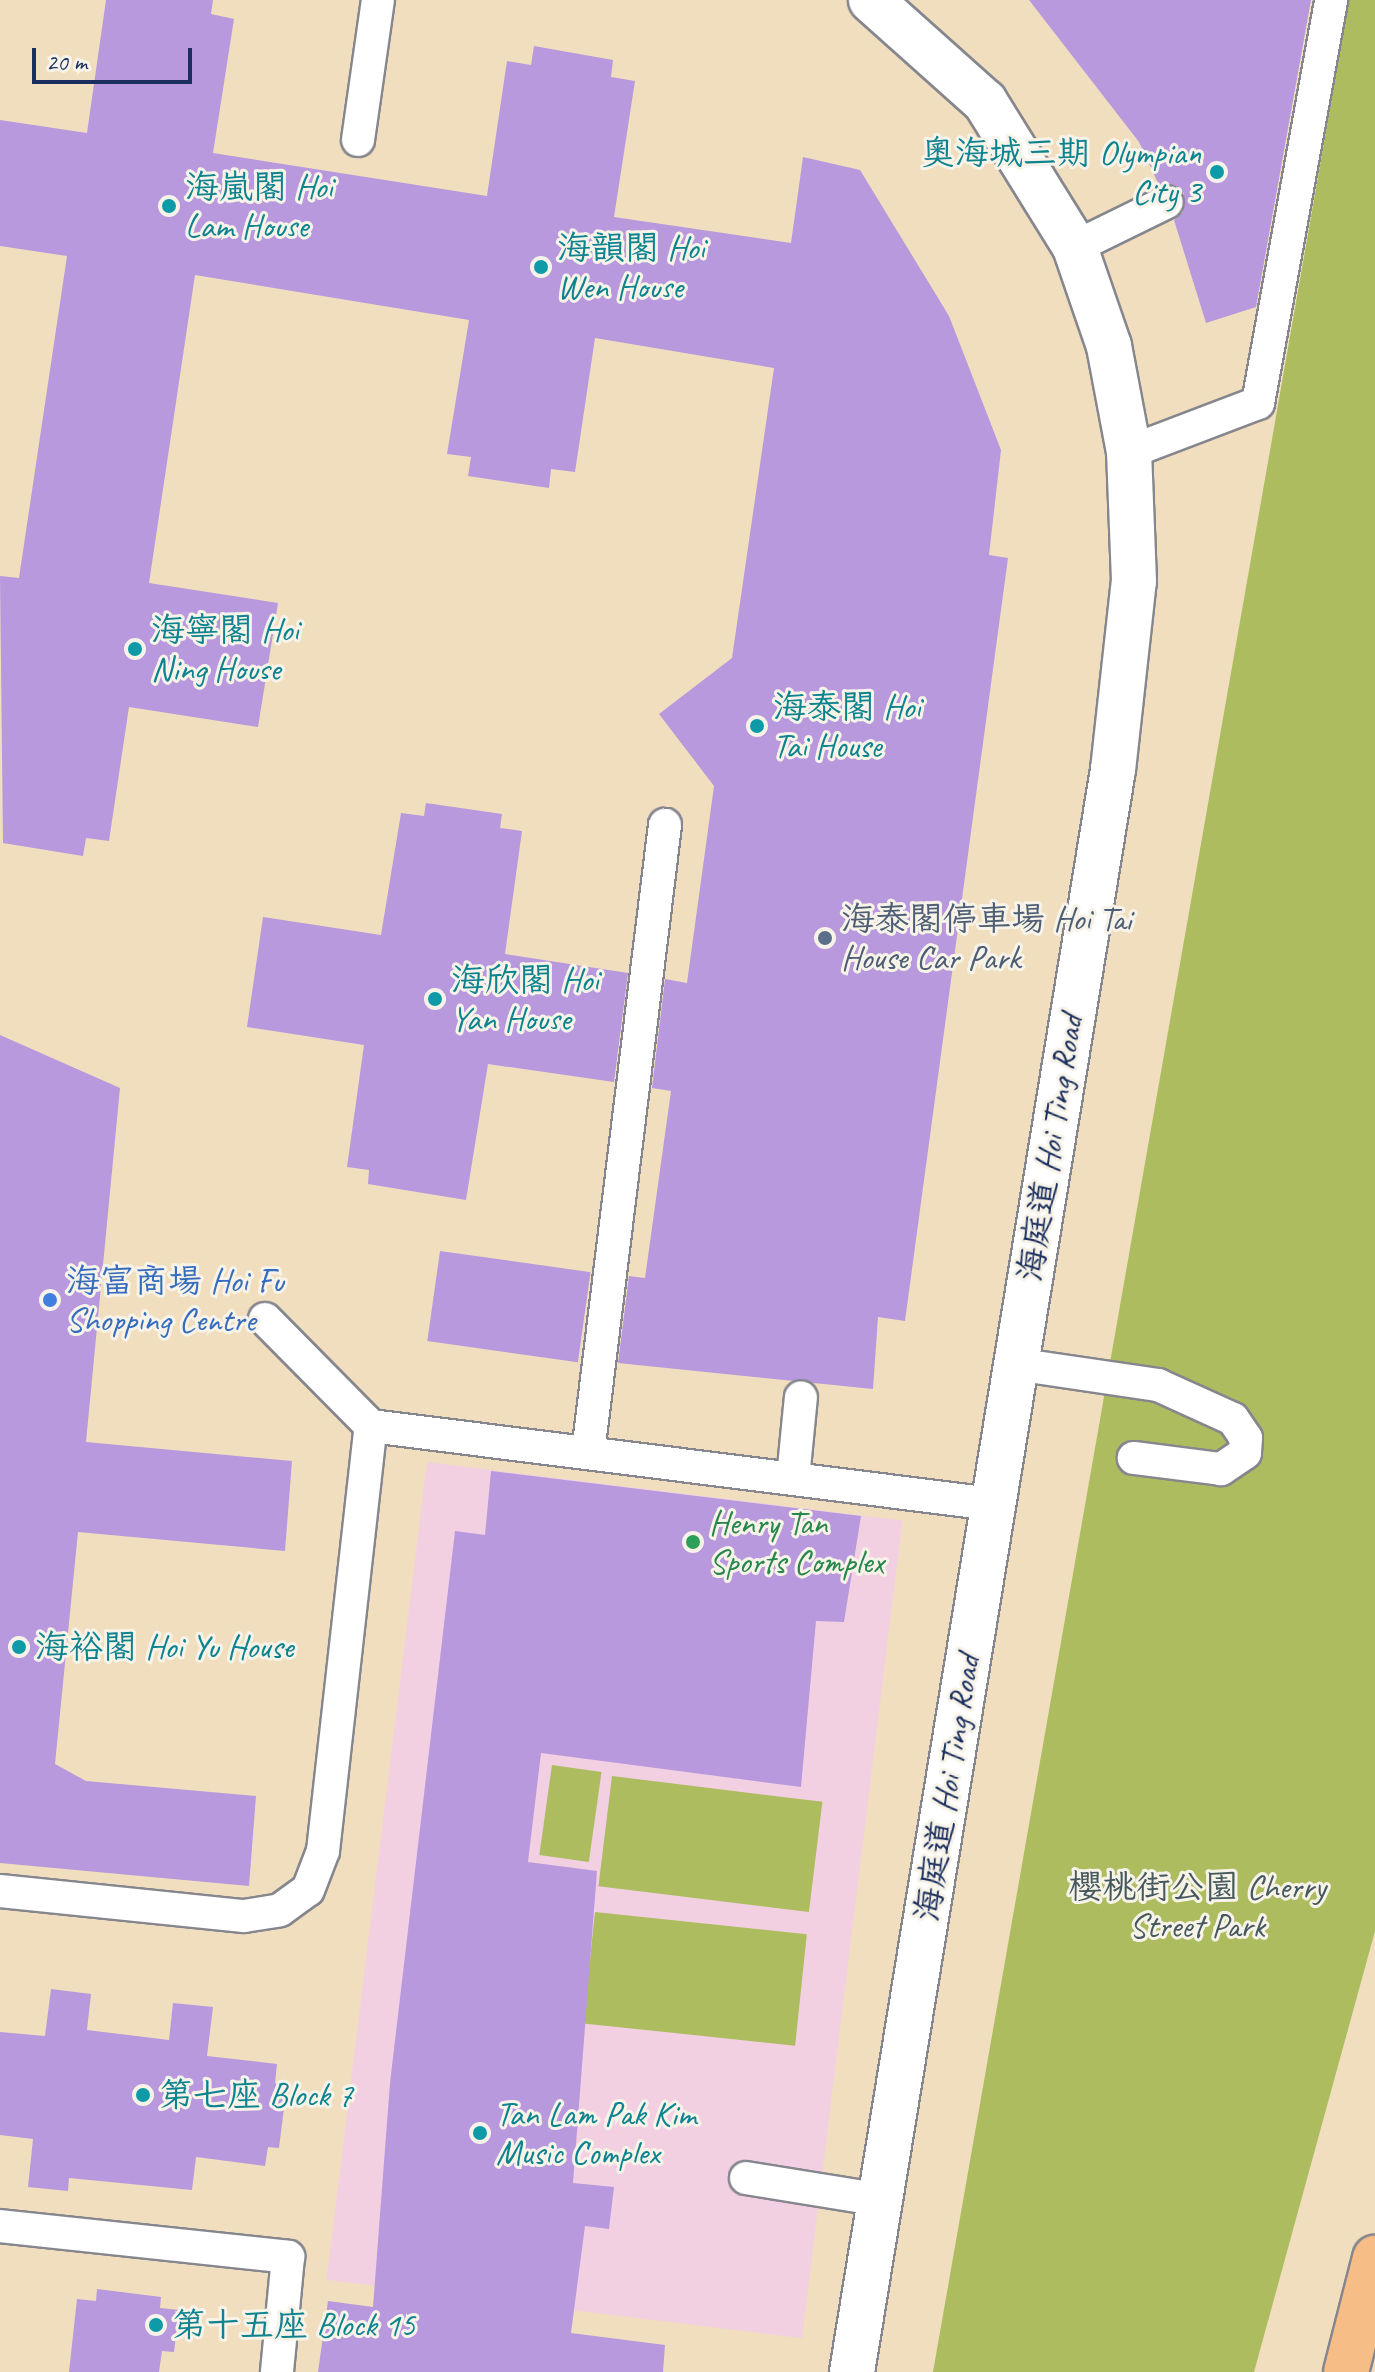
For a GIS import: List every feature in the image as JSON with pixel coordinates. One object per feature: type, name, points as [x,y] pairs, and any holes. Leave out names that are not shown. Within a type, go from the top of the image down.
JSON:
[{"type":"highway","points":[[1346,2372],[1375,2258]]},
{"type":"street","name":"海庭道 Hoi Ting Road","points":[[852,2372],[1113,770],[1134,581],[1129,452],[1109,346],[1075,247],[985,102],[871,0]]},
{"type":"lane","points":[[358,140],[378,0]]},
{"type":"lane","points":[[1129,452],[1258,403],[1331,0]]},
{"type":"lane","points":[[1075,247],[1167,202]]},
{"type":"lane","points":[[588,1453],[665,825]]},
{"type":"lane","points":[[265,1319],[371,1426],[992,1504]]},
{"type":"lane","points":[[1015,1364],[1158,1385],[1233,1419],[1246,1438],[1245,1453],[1221,1469],[1134,1458]]},
{"type":"lane","points":[[793,1478],[801,1397]]},
{"type":"lane","points":[[0,1891],[244,1916],[280,1910],[308,1890],[323,1851],[371,1426]]},
{"type":"lane","points":[[746,2178],[882,2200]]},
{"type":"lane","points":[[0,2226],[288,2257],[277,2372]]},
{"type":"shaded area","points":[[427,1462],[902,1520],[802,2338],[327,2280]]},
{"type":"green space","name":"櫻桃街公園 Cherry Street Park","points":[[1349,0],[1375,0],[1375,1931],[1254,2372],[933,2372]]},
{"type":"green space","points":[[552,1765],[602,1772],[589,1862],[539,1855]]},
{"type":"green space","points":[[612,1776],[822,1802],[809,1912],[598,1886]]},
{"type":"green space","points":[[595,1912],[807,1934],[795,2046],[583,2023]]},
{"type":"building","points":[[106,0],[213,0],[211,14],[234,19],[213,153],[487,196],[507,61],[531,65],[534,46],[613,60],[611,77],[635,81],[614,217],[791,243],[803,157],[860,170],[949,316],[1001,450],[989,555],[1008,558],[905,1321],[878,1317],[873,1389],[618,1363],[629,1276],[645,1278],[671,1091],[652,1088],[665,979],[687,983],[714,786],[659,714],[732,658],[774,368],[595,338],[575,472],[551,469],[549,488],[468,476],[471,457],[447,454],[469,320],[195,275],[149,583],[278,603],[258,727],[129,707],[109,841],[86,838],[83,856],[3,843],[0,576],[19,578],[67,256],[0,246],[0,120],[87,133]]},
{"type":"building","name":"奧海城三期 Olympian City 3","points":[[1029,0],[1311,0],[1256,307],[1206,323],[1174,220],[1183,212],[1184,193],[1159,185],[1139,142]]},
{"type":"building","name":"海欣閣 Hoi Yan House","points":[[426,803],[502,814],[500,828],[522,831],[505,954],[628,973],[614,1082],[488,1064],[466,1200],[368,1184],[369,1170],[347,1167],[364,1045],[247,1027],[263,917],[381,935],[401,813],[424,816]]},
{"type":"building","name":"海富商場 Hoi Fu Shopping Centre","points":[[0,1035],[120,1088],[86,1442],[292,1461],[285,1551],[78,1532],[55,1764],[86,1781],[256,1796],[249,1886],[0,1863]]},
{"type":"building","points":[[440,1251],[591,1272],[578,1362],[427,1341]]},
{"type":"building","points":[[491,1471],[861,1516],[844,1622],[816,1621],[801,1787],[541,1753],[528,1862],[597,1871],[573,2183],[614,2187],[609,2229],[585,2226],[571,2333],[665,2345],[663,2372],[318,2372],[328,2301],[373,2307],[390,2083],[455,1531],[485,1535]]},
{"type":"building","name":"第七座 Block 7","points":[[51,1989],[91,1994],[87,2030],[169,2040],[173,2003],[213,2007],[207,2056],[277,2064],[275,2083],[287,2084],[279,2148],[268,2147],[265,2166],[196,2157],[192,2190],[69,2178],[68,2191],[28,2187],[33,2139],[0,2135],[0,2032],[45,2036]]},
{"type":"building","name":"第十五座 Block 15","points":[[97,2289],[161,2297],[160,2308],[179,2310],[174,2352],[162,2351],[159,2372],[69,2372],[77,2299],[96,2301]]},
{"type":"place","name":"奧海城三期 Olympian City 3","points":[[1217,172]]},
{"type":"place","name":"海嵐閣 Hoi Lam House","points":[[169,206]]},
{"type":"place","name":"海韻閣 Hoi Wen House","points":[[541,267]]},
{"type":"place","name":"海寧閣 Hoi Ning House","points":[[135,649]]},
{"type":"place","name":"海泰閣 Hoi Tai House","points":[[757,726]]},
{"type":"place","name":"海泰閣停車場 Hoi Tai House Car Park","points":[[825,938]]},
{"type":"place","name":"海欣閣 Hoi Yan House","points":[[435,999]]},
{"type":"place","name":"海富商場 Hoi Fu Shopping Centre","points":[[50,1300]]},
{"type":"place","name":"Henry Tan Sports Complex","points":[[693,1542]]},
{"type":"place","name":"海裕閣 Hoi Yu House","points":[[19,1647]]},
{"type":"place","name":"第七座 Block 7","points":[[143,2095]]},
{"type":"place","name":"Tan Lam Pak Kim Music Complex","points":[[480,2133]]},
{"type":"place","name":"第十五座 Block 15","points":[[156,2325]]}]
